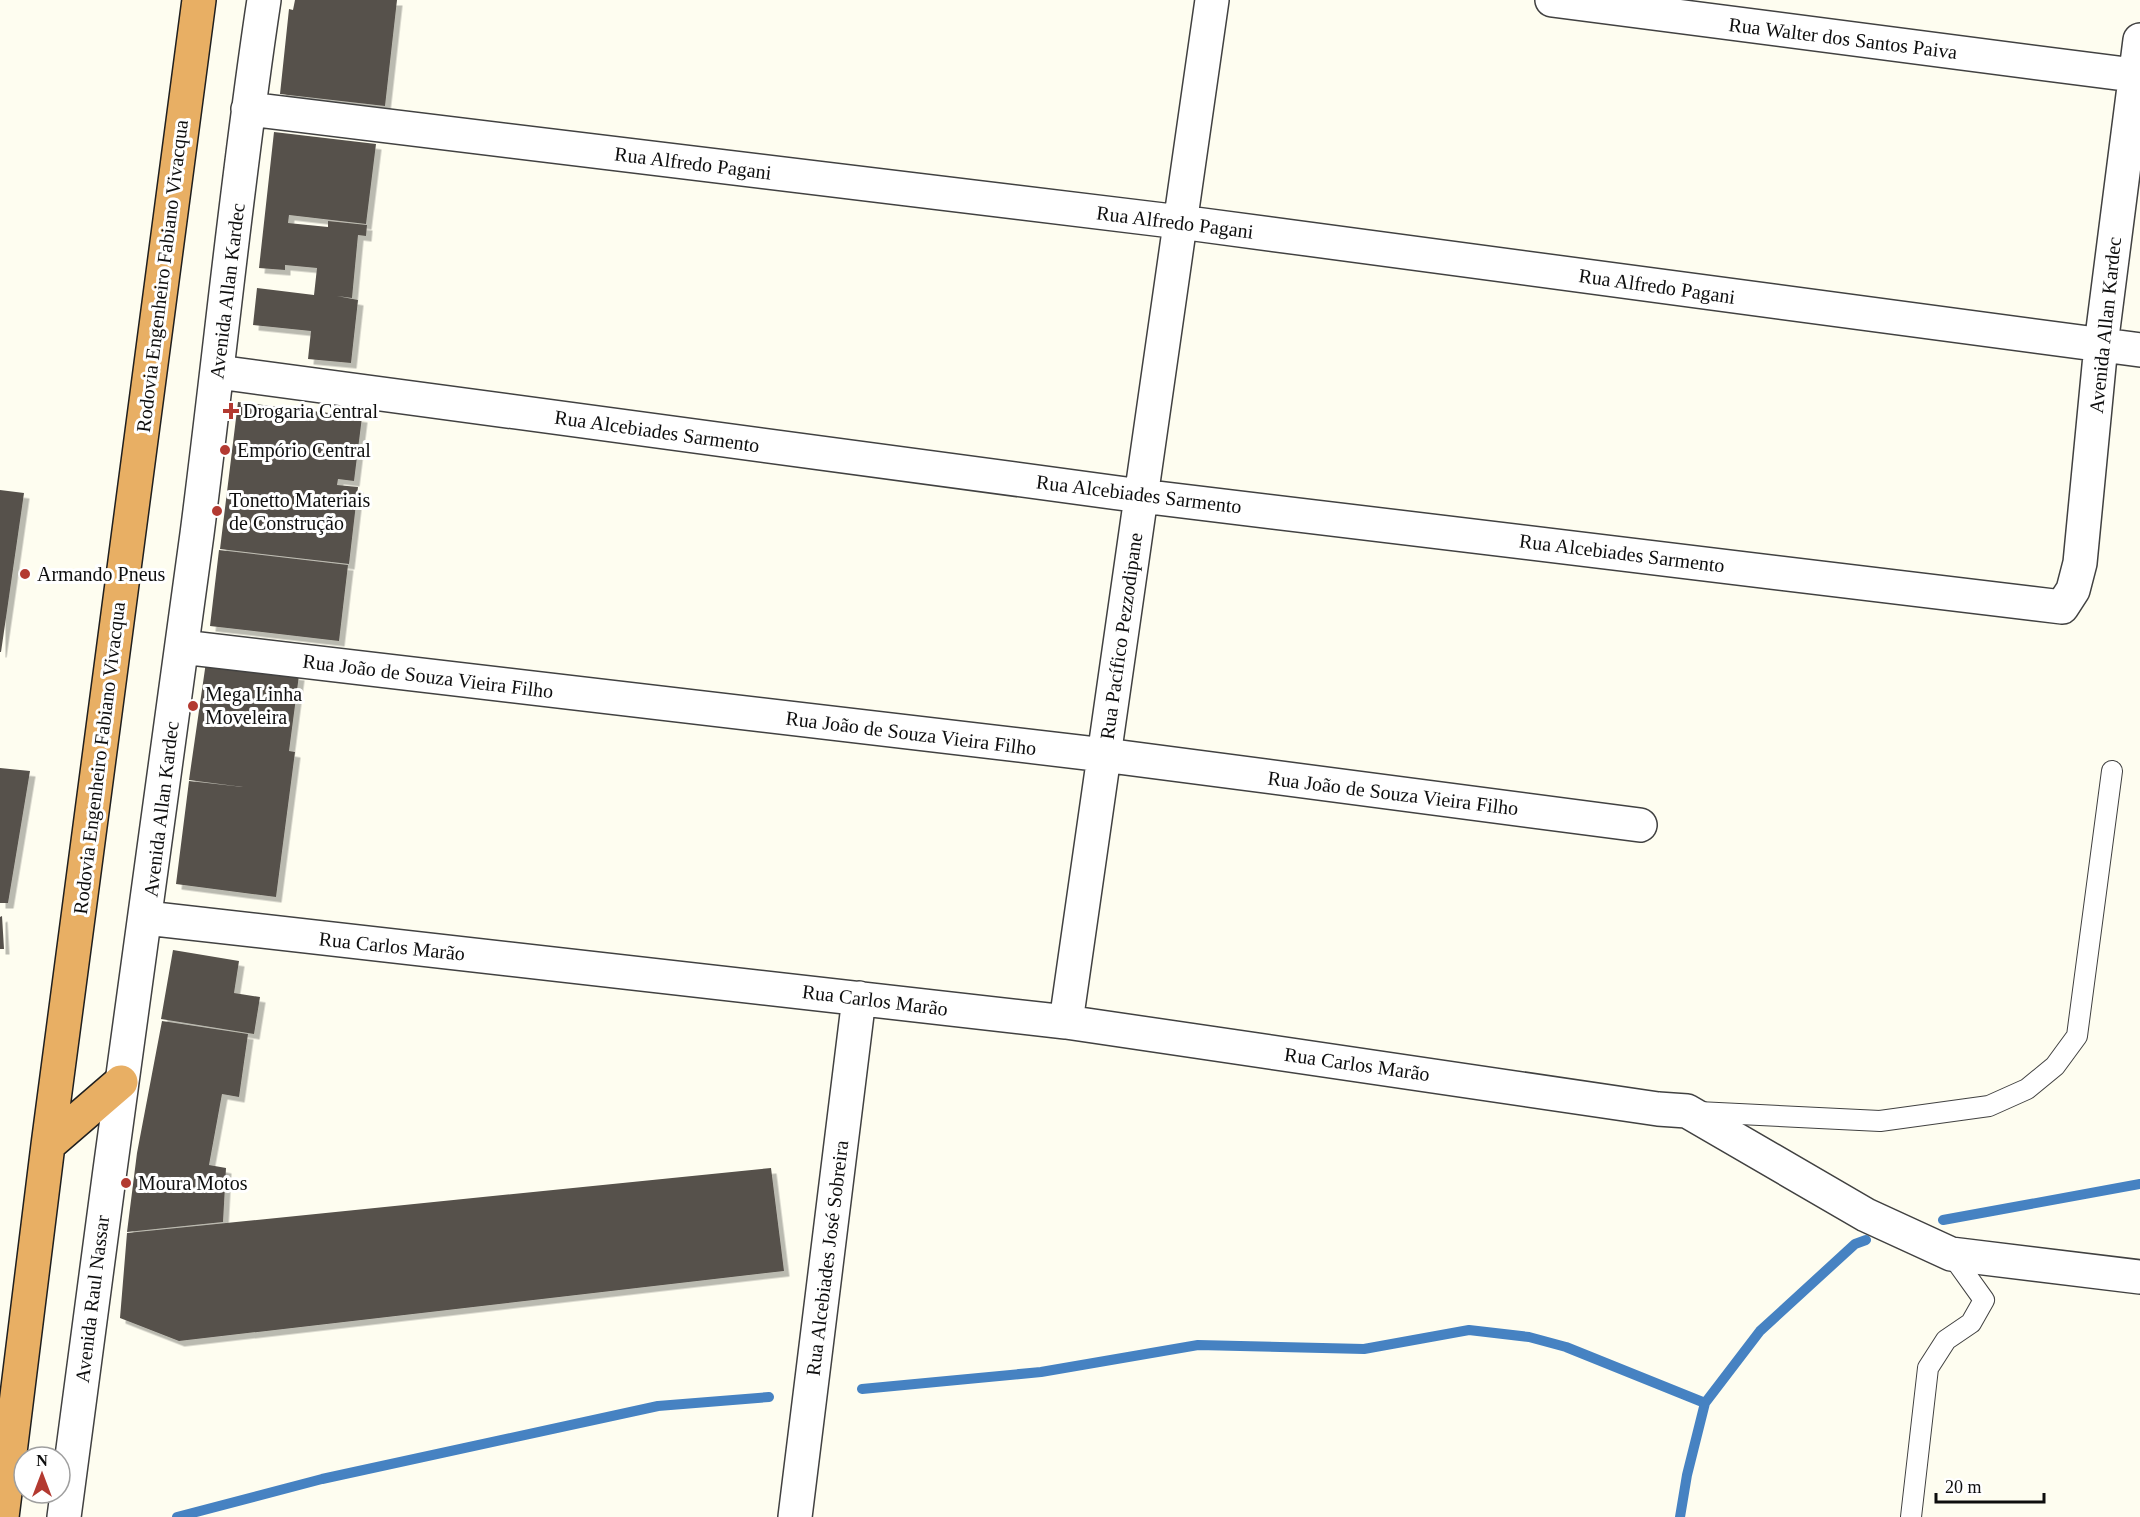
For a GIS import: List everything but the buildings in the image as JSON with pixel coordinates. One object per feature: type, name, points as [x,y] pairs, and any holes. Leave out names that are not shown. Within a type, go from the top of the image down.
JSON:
[{"type":"highway","name":"Rodovia Engenheiro Fabiano Vivacqua","points":[[2,1517],[48,1145],[198,0]]},
{"type":"highway","points":[[48,1145],[121,1082]]},
{"type":"street","name":"Avenida Allan Kardec","points":[[121,1082],[146,918],[182,647],[218,372],[248,109],[264,0]]},
{"type":"street","name":"Rua Pacífico Pezzodipane","points":[[1066,1022],[1212,0]]},
{"type":"street","name":"Rua Walter dos Santos Paiva","points":[[1552,0],[2138,76]]},
{"type":"street","name":"Avenida Allan Kardec","points":[[2062,608],[2073,590],[2080,563],[2101,345],[2138,76],[2140,40]]},
{"type":"street","name":"Rua Alfredo Pagani","points":[[248,109],[1180,222],[2140,350]]},
{"type":"street","name":"Rua Alcebiades Sarmento","points":[[218,372],[1142,496],[2062,608]]},
{"type":"street","name":"Rua João de Souza Vieira Filho","points":[[182,647],[1104,755],[1640,825]]},
{"type":"street","name":"Rua Carlos Marão","points":[[146,918],[1066,1022],[1658,1109],[1687,1111]]},
{"type":"street","name":"Rua Alcebiades José Sobreira","points":[[795,1517],[859,998]]},
{"type":"street","name":"Avenida Raul Nassar","points":[[64,1517],[121,1082]]},
{"type":"street","points":[[1687,1111],[1866,1215],[1951,1254],[2140,1277]]},
{"type":"lane","points":[[1687,1111],[1880,1121],[1989,1106],[2027,1089],[2055,1066],[2077,1035],[2112,771]]},
{"type":"lane","points":[[1911,1517],[1928,1368],[1946,1340],[1971,1323],[1984,1300],[1951,1254]]},
{"type":"waterway","points":[[1943,1220],[2140,1184]]},
{"type":"waterway","points":[[1680,1517],[1687,1475],[1705,1403],[1760,1331],[1855,1244],[1866,1240]]},
{"type":"waterway","points":[[862,1389],[1041,1372],[1198,1345],[1364,1349],[1469,1330],[1529,1337],[1566,1347],[1705,1403]]},
{"type":"waterway","points":[[177,1517],[322,1479],[658,1406],[769,1397]]},
{"type":"place","name":"Drogaria Central","points":[[231,411]]},
{"type":"place","name":"Empório Central","points":[[225,450]]},
{"type":"place","name":"Tonetto Materiais de Construção","points":[[217,511]]},
{"type":"place","name":"Armando Pneus","points":[[25,574]]},
{"type":"place","name":"Mega Linha Moveleira","points":[[193,706]]},
{"type":"place","name":"Moura Motos","points":[[126,1183]]}]
